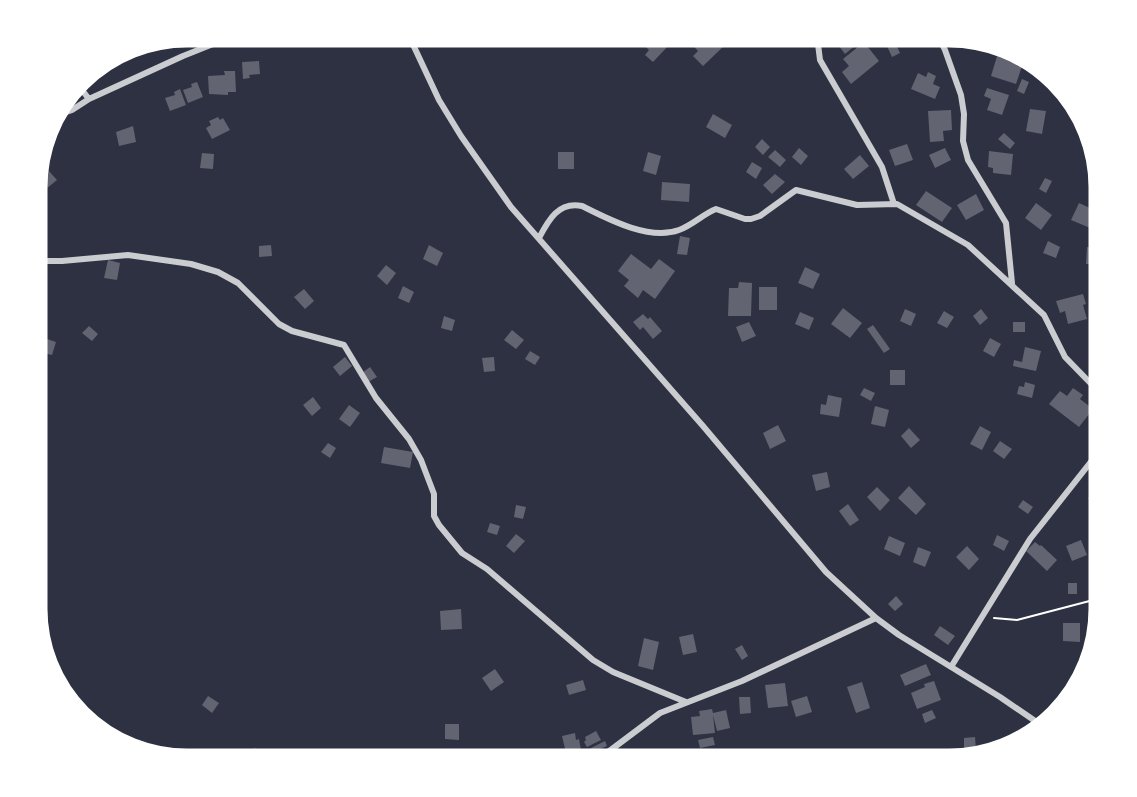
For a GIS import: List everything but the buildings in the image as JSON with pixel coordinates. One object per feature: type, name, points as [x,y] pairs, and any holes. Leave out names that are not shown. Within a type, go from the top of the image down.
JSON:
[{"type":"street","points":[[69,111],[89,99],[210,46]]},
{"type":"street","points":[[414,46],[439,100],[461,136],[512,207],[703,426],[807,551],[839,585],[876,618],[1036,721]]},
{"type":"street","points":[[818,47],[820,60],[882,167],[894,204]]},
{"type":"street","points":[[943,47],[961,95],[964,114],[963,141],[968,160],[1006,223],[1012,284]]},
{"type":"street","points":[[84,93],[89,99]]},
{"type":"street","points":[[539,238],[552,214],[575,205],[630,228],[669,232],[683,228],[716,209],[745,219],[756,218],[796,190],[857,205],[894,204],[968,245],[1012,284],[1044,315],[1065,357],[1090,383]]},
{"type":"street","points":[[46,261],[128,255],[191,264],[218,272],[238,284],[279,324],[292,331],[344,345],[376,398],[416,450],[434,494],[435,519],[462,553],[487,568],[593,660],[613,672],[686,702]]},
{"type":"street","points":[[951,667],[1030,539],[1090,463]]},
{"type":"street","points":[[610,750],[650,719],[686,702],[742,681],[876,618]]},
{"type":"path","points":[[1088,465],[1090,469]]},
{"type":"path","points":[[982,616],[1017,620],[1090,601]]}]
